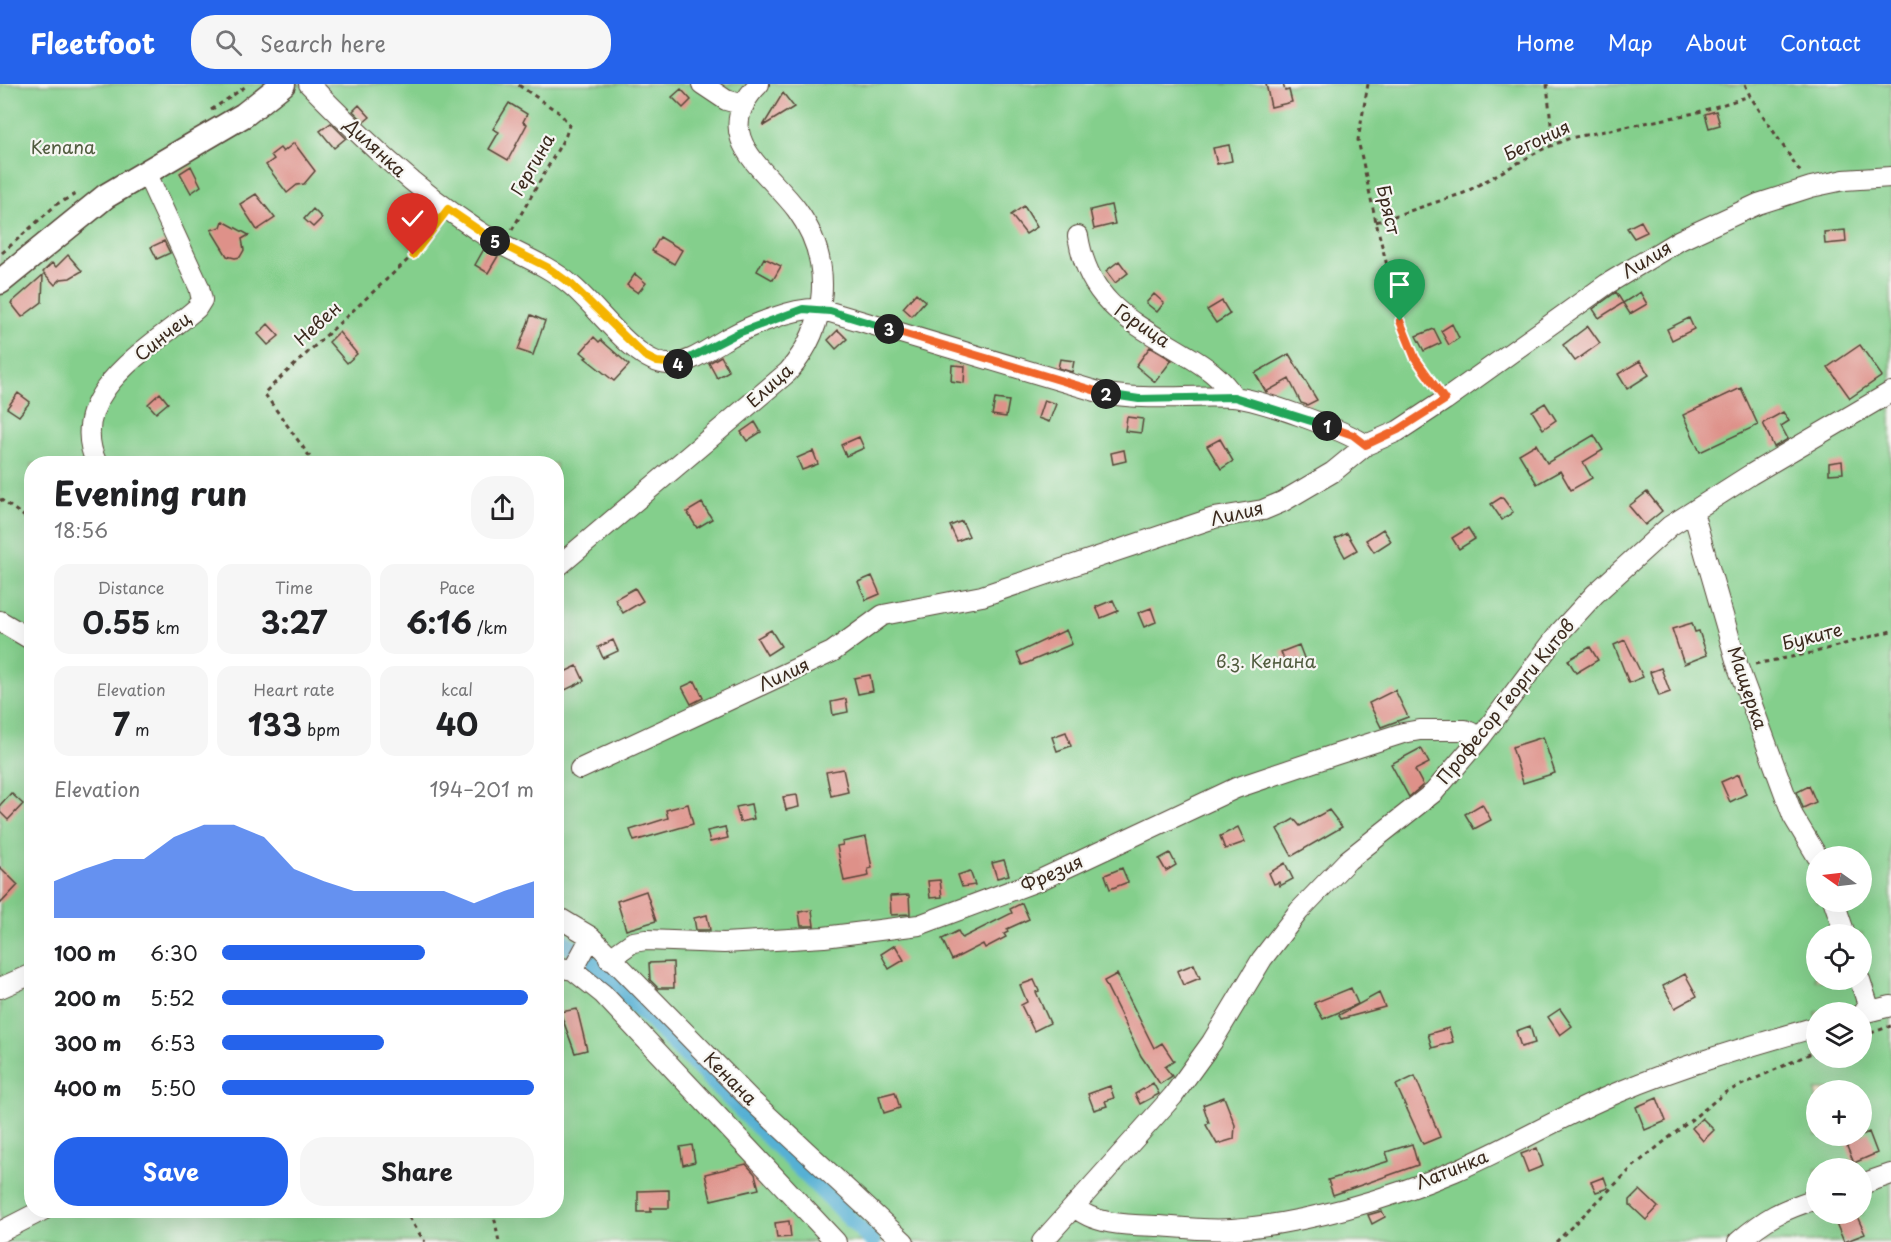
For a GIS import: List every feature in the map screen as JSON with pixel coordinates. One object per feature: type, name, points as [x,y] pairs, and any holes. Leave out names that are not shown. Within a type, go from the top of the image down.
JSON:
[{"type":"main road","points":[[0,282],[106,196],[244,115],[283,84]]},
{"type":"street","name":"Дилянка","points":[[309,84],[385,159],[448,209],[503,245],[557,274],[638,351],[657,362],[671,364],[685,362],[747,329],[803,309],[820,309],[1102,393],[1139,399],[1234,397],[1344,432],[1366,445]]},
{"type":"street","points":[[702,84],[726,100],[744,105],[759,84]]},
{"type":"street","name":"Елица","points":[[564,561],[789,372],[810,341],[820,309],[823,278],[814,240],[795,207],[747,154],[740,129],[744,105]]},
{"type":"street","name":"Синчец","points":[[94,456],[89,432],[105,386],[197,308],[202,300],[200,287],[146,172]]},
{"type":"street","name":"Лилия","points":[[580,769],[832,652],[883,615],[982,596],[1214,518],[1263,510],[1301,492],[1333,472],[1366,445],[1398,430],[1445,400],[1649,257],[1758,204],[1811,187],[1844,180],[1891,177]]},
{"type":"street","name":"Горица","points":[[1077,236],[1089,276],[1113,309],[1209,370],[1234,397]]},
{"type":"street","name":"Професор Георги Китов","points":[[1042,1242],[1173,1096],[1212,1042],[1262,959],[1299,911],[1348,860],[1434,792],[1481,737],[1553,640],[1595,594],[1670,526],[1750,475],[1891,393]]},
{"type":"street","name":"Мащерка","points":[[1693,512],[1738,667],[1793,816],[1810,846]]},
{"type":"street","points":[[0,621],[24,635]]},
{"type":"street","name":"Фрезия","points":[[609,959],[633,942],[646,940],[724,944],[824,937],[919,925],[1040,880],[1236,788],[1312,762],[1403,733],[1420,730],[1465,730],[1481,737]]},
{"type":"street","name":"Кенана","points":[[564,921],[591,937],[609,959],[752,1101],[904,1242]]},
{"type":"street","points":[[565,969],[591,937]]},
{"type":"street","name":"Кенана","points":[[565,969],[603,994],[837,1242]]},
{"type":"street","points":[[0,988],[24,978]]},
{"type":"street","points":[[1872,1011],[1891,1006]]},
{"type":"street","name":"Латинка","points":[[1074,1206],[1085,1217],[1107,1221],[1203,1229],[1252,1227],[1327,1213],[1392,1194],[1454,1171],[1618,1092],[1715,1056],[1806,1029]]},
{"type":"street","points":[[1872,1181],[1891,1174]]},
{"type":"street","points":[[1738,1242],[1761,1223],[1784,1209],[1806,1202]]},
{"type":"street","points":[[0,1232],[27,1218]]},
{"type":"path","name":"Гергина","points":[[503,245],[569,129],[567,121],[561,114],[517,84]]},
{"type":"path","name":"Бряст","points":[[1368,84],[1358,140],[1400,321],[1407,342],[1445,400]]},
{"type":"path","points":[[1547,84],[1553,144]]},
{"type":"path","points":[[1745,84],[1750,96],[1811,187]]},
{"type":"path","name":"Бегония","points":[[1376,222],[1464,193],[1553,144],[1591,132],[1695,113],[1750,96]]},
{"type":"path","name":"Невен","points":[[309,456],[264,393],[413,255],[448,209]]},
{"type":"path","points":[[0,499],[24,516]]},
{"type":"path","name":"Буките","points":[[1738,667],[1812,652],[1891,631]]},
{"type":"path","points":[[1872,1033],[1891,1026]]},
{"type":"path","points":[[1556,1242],[1635,1165],[1726,1092],[1806,1056]]},
{"type":"path","points":[[409,1218],[425,1242]]},
{"type":"path","points":[[494,1218],[499,1242]]},
{"type":"green space","name":"в.з. Кенана","points":[[0,84],[1891,84],[1891,1242],[0,1242]]},
{"type":"building","points":[[1266,84],[1283,84],[1285,91],[1289,90],[1292,102],[1271,107]]},
{"type":"building","points":[[681,89],[691,100],[683,108],[672,97]]},
{"type":"building","points":[[783,93],[794,107],[763,126]]},
{"type":"building","points":[[509,103],[527,114],[523,122],[527,124],[508,160],[489,149],[499,132],[493,129]]},
{"type":"building","points":[[359,105],[370,117],[364,122],[353,111]]},
{"type":"building","points":[[1716,111],[1720,125],[1709,128],[1705,114]]},
{"type":"building","points":[[331,123],[346,138],[334,148],[320,131]]},
{"type":"building","points":[[294,143],[315,171],[304,184],[297,185],[287,193],[266,165],[274,159],[271,155],[280,148],[283,152]]},
{"type":"building","points":[[1229,145],[1232,161],[1217,164],[1213,148]]},
{"type":"building","points":[[191,166],[201,186],[191,193],[180,173]]},
{"type":"building","points":[[256,194],[275,218],[257,230],[240,204]]},
{"type":"building","points":[[1111,205],[1115,224],[1094,229],[1090,210]]},
{"type":"building","points":[[1024,206],[1037,227],[1026,234],[1011,215]]},
{"type":"building","points":[[313,209],[322,218],[313,227],[304,219]]},
{"type":"building","points":[[223,221],[249,235],[242,239],[244,250],[240,257],[227,256],[211,230],[221,227]]},
{"type":"building","points":[[1641,221],[1647,232],[1634,238],[1627,228]]},
{"type":"building","points":[[1845,230],[1846,242],[1825,244],[1824,232]]},
{"type":"building","points":[[660,237],[682,250],[674,264],[652,251]]},
{"type":"building","points":[[164,241],[170,253],[157,259],[151,247]]},
{"type":"building","points":[[484,249],[498,256],[488,273],[475,265]]},
{"type":"building","points":[[68,255],[82,271],[70,278],[61,279],[55,285],[43,272],[52,263],[56,267]]},
{"type":"building","points":[[764,258],[781,266],[773,280],[757,271]]},
{"type":"building","points":[[1119,261],[1128,273],[1115,283],[1106,271]]},
{"type":"building","points":[[635,274],[646,283],[638,293],[627,285]]},
{"type":"building","points":[[43,275],[42,302],[22,317],[11,303]]},
{"type":"building","points":[[1616,292],[1623,303],[1599,318],[1593,309]]},
{"type":"building","points":[[1640,292],[1647,304],[1630,314],[1623,303]]},
{"type":"building","points":[[916,293],[925,301],[912,316],[903,308]]},
{"type":"building","points":[[1154,294],[1164,303],[1157,312],[1146,303]]},
{"type":"building","points":[[1222,301],[1230,314],[1216,323],[1207,310]]},
{"type":"building","points":[[531,315],[545,321],[533,355],[518,350]]},
{"type":"building","points":[[1689,318],[1694,329],[1672,340],[1667,329]]},
{"type":"building","points":[[268,324],[279,336],[268,345],[258,334]]},
{"type":"building","points":[[1452,324],[1459,338],[1449,345],[1441,331]]},
{"type":"building","points":[[1588,326],[1600,343],[1575,361],[1563,345]]},
{"type":"building","points":[[1434,329],[1441,343],[1424,351],[1416,336]]},
{"type":"building","points":[[838,330],[847,339],[836,349],[828,340]]},
{"type":"building","points":[[339,332],[357,354],[347,363],[329,342]]},
{"type":"building","points":[[594,337],[599,342],[601,340],[629,365],[614,381],[585,358],[587,357],[581,352]]},
{"type":"building","points":[[1860,345],[1882,376],[1850,398],[1828,367]]},
{"type":"building","points":[[1150,347],[1172,360],[1155,382],[1136,366]]},
{"type":"building","points":[[1289,354],[1317,400],[1307,405],[1301,403],[1289,379],[1266,392],[1255,373]]},
{"type":"building","points":[[721,356],[729,371],[717,378],[709,363]]},
{"type":"building","points":[[1060,359],[1074,361],[1072,372],[1058,368]]},
{"type":"building","points":[[1640,361],[1649,375],[1627,389],[1618,374]]},
{"type":"building","points":[[952,365],[965,366],[964,383],[951,381]]},
{"type":"building","points":[[1741,388],[1758,425],[1700,452],[1683,415]]},
{"type":"building","points":[[18,393],[30,402],[19,416],[7,408]]},
{"type":"building","points":[[160,393],[168,403],[156,413],[148,404]]},
{"type":"building","points":[[995,399],[1009,401],[1006,417],[992,415]]},
{"type":"building","points":[[1044,400],[1056,404],[1049,422],[1038,418]]},
{"type":"building","points":[[1545,403],[1556,420],[1543,429],[1532,411]]},
{"type":"building","points":[[1783,412],[1789,421],[1781,426],[1788,439],[1774,447],[1763,423]]},
{"type":"building","points":[[1127,417],[1143,419],[1141,433],[1125,431]]},
{"type":"building","points":[[755,422],[761,432],[747,441],[741,432]]},
{"type":"building","points":[[1594,435],[1603,450],[1583,462],[1592,478],[1571,490],[1560,471],[1537,484],[1519,454],[1536,444],[1547,463]]},
{"type":"building","points":[[859,437],[864,448],[846,456],[841,445]]},
{"type":"building","points":[[1220,439],[1233,461],[1221,469],[1207,446]]},
{"type":"building","points":[[1124,450],[1126,461],[1113,464],[1111,453]]},
{"type":"building","points":[[813,451],[818,464],[802,470],[797,458]]},
{"type":"building","points":[[1842,461],[1843,473],[1829,474],[1829,463]]},
{"type":"building","points":[[1647,492],[1662,511],[1645,525],[1629,506]]},
{"type":"building","points":[[1502,497],[1513,512],[1502,520],[1491,504]]},
{"type":"building","points":[[702,503],[712,519],[697,528],[687,512]]},
{"type":"building","points":[[962,521],[969,536],[957,541],[950,526]]},
{"type":"building","points":[[1468,528],[1475,539],[1459,549],[1452,538]]},
{"type":"building","points":[[1383,529],[1391,541],[1374,552],[1366,540]]},
{"type":"building","points":[[1347,533],[1357,550],[1345,557],[1335,539]]},
{"type":"building","points":[[872,576],[880,594],[866,600],[858,582]]},
{"type":"building","points":[[635,588],[643,601],[623,613],[615,599]]},
{"type":"building","points":[[1113,600],[1118,611],[1101,618],[1096,607]]},
{"type":"building","points":[[1151,608],[1156,622],[1144,627],[1138,613]]},
{"type":"building","points":[[1692,623],[1695,632],[1699,631],[1707,655],[1684,664],[1672,629]]},
{"type":"building","points":[[771,630],[781,646],[767,655],[757,638]]},
{"type":"building","points":[[1066,630],[1072,644],[1022,665],[1017,653]]},
{"type":"building","points":[[613,640],[618,651],[603,658],[598,647]]},
{"type":"building","points":[[1625,640],[1643,677],[1629,683],[1614,645]]},
{"type":"building","points":[[1299,645],[1304,658],[1286,665],[1281,652]]},
{"type":"building","points":[[1590,647],[1598,660],[1576,673],[1568,660]]},
{"type":"building","points":[[577,666],[584,681],[564,691],[564,672]]},
{"type":"building","points":[[1661,668],[1670,692],[1659,696],[1650,672]]},
{"type":"building","points":[[870,675],[873,691],[858,694],[854,678]]},
{"type":"building","points":[[695,681],[703,698],[691,704],[682,687]]},
{"type":"building","points":[[1395,690],[1408,717],[1381,727],[1369,703]]},
{"type":"building","points":[[846,699],[848,712],[833,715],[831,702]]},
{"type":"building","points":[[1066,732],[1071,746],[1057,751],[1052,737]]},
{"type":"building","points":[[1543,737],[1555,773],[1523,783],[1512,747]]},
{"type":"building","points":[[1421,748],[1429,763],[1415,770],[1423,785],[1409,797],[1391,764]]},
{"type":"building","points":[[843,769],[848,792],[831,796],[826,772]]},
{"type":"building","points":[[1739,774],[1746,794],[1730,802],[1721,782]]},
{"type":"building","points":[[1809,786],[1816,802],[1803,808],[1797,792]]},
{"type":"building","points":[[11,793],[23,804],[8,820],[0,812],[0,805]]},
{"type":"building","points":[[797,795],[799,807],[786,810],[783,797]]},
{"type":"building","points":[[688,804],[693,824],[634,841],[630,830],[668,818],[666,810]]},
{"type":"building","points":[[751,804],[754,819],[740,822],[736,807]]},
{"type":"building","points":[[1482,804],[1491,820],[1474,829],[1465,814]]},
{"type":"building","points":[[1329,810],[1342,827],[1292,856],[1277,829],[1294,819],[1300,826]]},
{"type":"building","points":[[725,827],[728,838],[710,842],[707,831]]},
{"type":"building","points":[[1238,827],[1245,842],[1225,849],[1220,836]]},
{"type":"building","points":[[866,837],[872,868],[868,869],[869,876],[844,881],[837,846],[843,845],[842,842]]},
{"type":"building","points":[[1170,853],[1176,865],[1166,871],[1159,859]]},
{"type":"building","points":[[1004,860],[1009,875],[997,878],[992,863]]},
{"type":"building","points":[[1285,863],[1293,879],[1280,886],[1279,882],[1274,884],[1269,873]]},
{"type":"building","points":[[0,867],[18,885],[0,904]]},
{"type":"building","points":[[1122,868],[1128,882],[1110,889],[1105,875]]},
{"type":"building","points":[[970,871],[975,885],[962,887],[958,875]]},
{"type":"building","points":[[940,880],[942,897],[930,898],[928,881]]},
{"type":"building","points":[[646,891],[656,921],[626,930],[617,901]]},
{"type":"building","points":[[909,895],[910,914],[891,915],[890,896]]},
{"type":"building","points":[[1022,903],[1029,919],[1007,929],[1008,932],[1004,934],[1006,937],[985,948],[983,944],[952,960],[942,939],[958,931],[962,938],[1012,913],[1010,909]]},
{"type":"building","points":[[812,910],[814,926],[801,926],[799,912]]},
{"type":"building","points":[[707,915],[710,930],[696,930],[694,918]]},
{"type":"building","points":[[895,945],[904,960],[889,969],[881,954]]},
{"type":"building","points":[[673,962],[674,988],[658,988],[650,980],[649,963]]},
{"type":"building","points":[[1194,964],[1200,978],[1183,985],[1177,971]]},
{"type":"building","points":[[1117,974],[1154,1048],[1162,1043],[1174,1061],[1165,1067],[1172,1076],[1160,1084],[1141,1056],[1104,981]]},
{"type":"building","points":[[1685,974],[1697,996],[1675,1008],[1663,986]]},
{"type":"building","points":[[1034,980],[1039,991],[1036,992],[1050,1023],[1034,1031],[1021,1005],[1027,1002],[1020,985]]},
{"type":"building","points":[[1351,988],[1358,1004],[1323,1019],[1314,1003]]},
{"type":"building","points":[[1379,993],[1385,1007],[1341,1019],[1339,1015]]},
{"type":"building","points":[[577,1009],[587,1050],[575,1053],[564,1023],[564,1011]]},
{"type":"building","points":[[1560,1009],[1572,1026],[1560,1035],[1548,1017]]},
{"type":"building","points":[[1530,1026],[1535,1043],[1521,1047],[1516,1031]]},
{"type":"building","points":[[1449,1028],[1453,1042],[1432,1048],[1428,1034]]},
{"type":"building","points":[[1415,1076],[1440,1137],[1423,1144],[1396,1085]]},
{"type":"building","points":[[1153,1083],[1159,1094],[1140,1104],[1135,1094]]},
{"type":"building","points":[[1110,1086],[1114,1098],[1105,1101],[1107,1106],[1094,1110],[1088,1094]]},
{"type":"building","points":[[895,1092],[900,1108],[884,1113],[879,1096]]},
{"type":"building","points":[[1224,1097],[1235,1125],[1234,1139],[1217,1144],[1206,1125],[1209,1123],[1203,1105]]},
{"type":"building","points":[[1657,1098],[1666,1121],[1645,1130],[1636,1107]]},
{"type":"building","points":[[1702,1118],[1714,1130],[1703,1141],[1692,1128]]},
{"type":"building","points":[[1872,1140],[1877,1153],[1866,1158],[1852,1158],[1847,1146],[1872,1146]]},
{"type":"building","points":[[1412,1144],[1418,1165],[1333,1195],[1328,1180],[1389,1161],[1386,1152]]},
{"type":"building","points":[[692,1145],[695,1162],[683,1165],[680,1147]]},
{"type":"building","points":[[1537,1148],[1543,1166],[1528,1172],[1521,1154]]},
{"type":"building","points":[[746,1164],[755,1174],[759,1189],[711,1200],[705,1174]]},
{"type":"building","points":[[1604,1177],[1608,1188],[1596,1192],[1591,1182]]},
{"type":"building","points":[[669,1190],[669,1208],[651,1208],[651,1212],[638,1212],[638,1191]]},
{"type":"building","points":[[1640,1190],[1658,1207],[1646,1220],[1630,1205],[1630,1200]]},
{"type":"building","points":[[1382,1211],[1385,1217],[1372,1224],[1368,1215]]},
{"type":"building","points":[[789,1221],[791,1237],[777,1238],[775,1223]]},
{"type":"building","points":[[1836,1224],[1860,1224],[1865,1234],[1844,1242]]},
{"type":"waterway","points":[[564,942],[593,963],[873,1242]]},
{"type":"route","points":[[413,255],[448,209],[486,236],[557,274],[588,300],[638,351],[657,362],[666,364],[685,362],[738,333],[803,309],[820,309],[1102,393],[1139,399],[1234,397],[1246,399],[1353,435],[1366,445],[1398,430],[1445,400],[1415,358],[1400,321]]},
{"type":"park label","name":"Kenana","points":[[63,148]]}]
